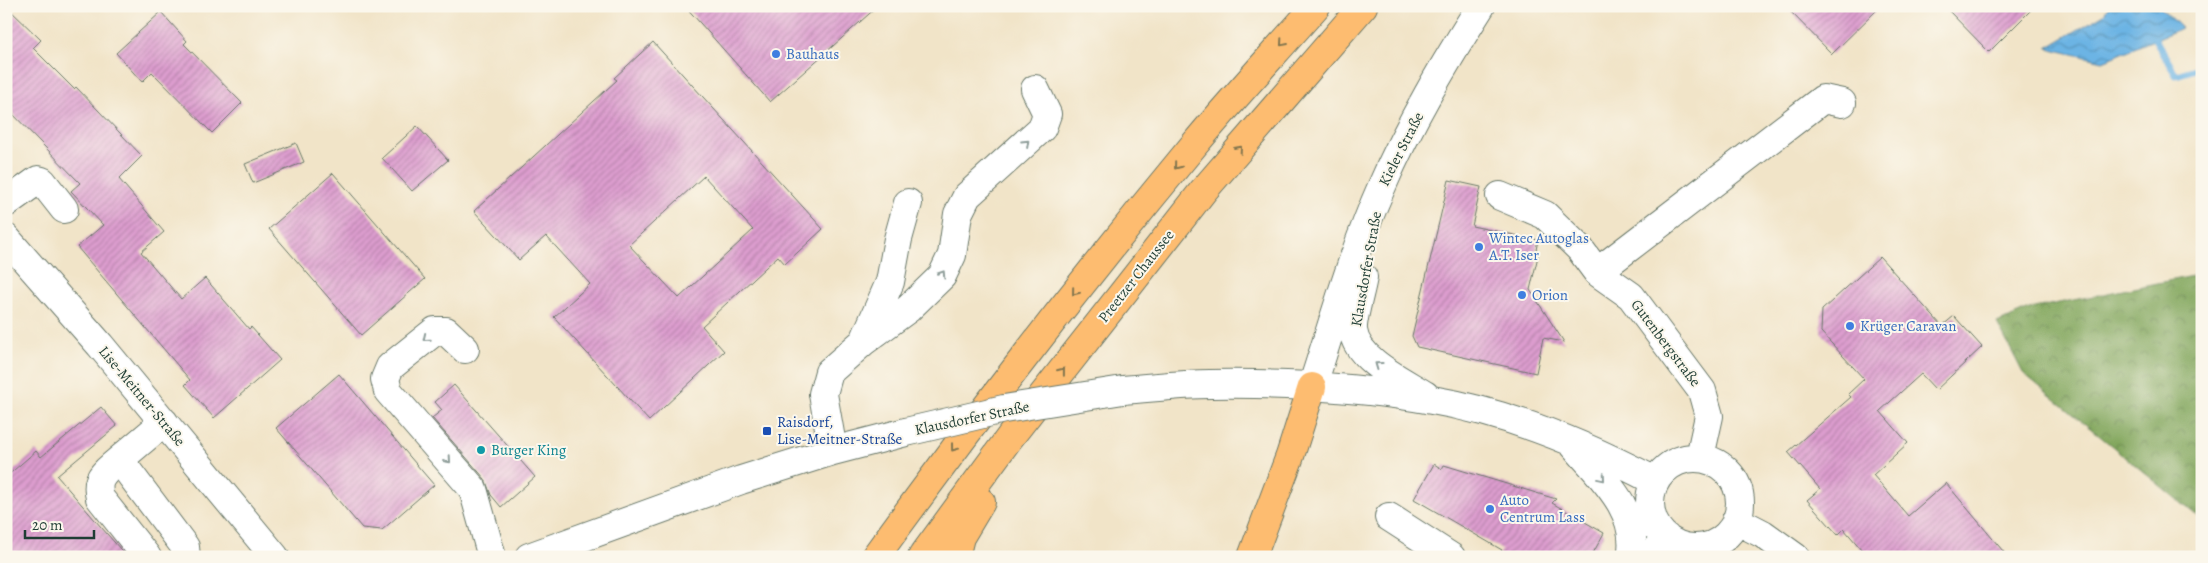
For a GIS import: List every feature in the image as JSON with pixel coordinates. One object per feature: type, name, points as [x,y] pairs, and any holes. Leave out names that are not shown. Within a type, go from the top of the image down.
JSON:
[{"type":"highway","points":[[876,557],[952,451],[1065,306],[1194,145],[1316,6]]},
{"type":"highway","name":"Preetzer Chaussee","points":[[922,557],[1010,437],[1203,191],[1363,6]]},
{"type":"highway","points":[[1252,557],[1290,456],[1312,387]]},
{"type":"highway","points":[[955,557],[960,537],[984,498],[1010,437]]},
{"type":"street","name":"Kieler Straße","points":[[1312,387],[1381,188],[1407,134],[1459,41],[1481,6]]},
{"type":"street","points":[[833,450],[823,394],[828,372],[863,342],[908,309],[942,276],[952,255],[958,214],[967,196],[1042,128],[1047,114],[1035,89]]},
{"type":"street","points":[[1597,272],[1823,100],[1842,103]]},
{"type":"street","points":[[6,203],[38,180],[42,181],[64,209]]},
{"type":"street","name":"Klausdorfer Straße","points":[[1381,188],[1353,331],[1364,354],[1380,367],[1434,400]]},
{"type":"street","name":"Gutenbergstraße","points":[[1500,196],[1545,216],[1580,249],[1597,272],[1631,296],[1702,391],[1709,416],[1700,458]]},
{"type":"street","points":[[863,342],[890,282],[898,239],[908,203]]},
{"type":"street","name":"Lise-Meitner-Straße","points":[[6,238],[164,422],[275,557]]},
{"type":"street","points":[[465,349],[446,331],[435,331],[390,367],[386,379],[388,391],[473,489],[492,557]]},
{"type":"street","name":"Klausdorfer Straße","points":[[529,557],[741,480],[833,450],[1004,409],[1123,390],[1209,384],[1312,387],[1434,400],[1522,423],[1609,457],[1655,481]]},
{"type":"street","points":[[147,557],[100,498],[97,486],[100,476],[164,422]]},
{"type":"street","points":[[1570,441],[1624,506],[1632,534],[1631,557]]},
{"type":"street","points":[[1700,458],[1716,462],[1729,473],[1737,488],[1740,504],[1736,520],[1727,534],[1713,544],[1697,548],[1680,546],[1659,547],[1656,525],[1650,511],[1650,496],[1655,481],[1667,467],[1682,459],[1700,458]]},
{"type":"street","points":[[112,466],[124,466],[184,547],[186,557]]},
{"type":"street","points":[[1389,517],[1451,557]]},
{"type":"street","points":[[1736,520],[1763,534],[1795,557]]},
{"type":"green space","points":[[2202,274],[2202,520],[2023,373],[1997,323],[2029,309]]},
{"type":"water","points":[[2109,6],[2159,6],[2182,28],[2103,61],[2047,48],[2104,14]]},
{"type":"building","points":[[6,6],[41,40],[33,48],[74,89],[76,87],[142,156],[119,179],[164,232],[141,252],[181,299],[205,278],[249,329],[251,327],[280,360],[214,418],[185,385],[190,380],[77,247],[103,225],[71,191],[80,183],[6,107]]},
{"type":"building","name":"Bauhaus","points":[[685,6],[878,6],[770,102]]},
{"type":"building","points":[[1785,6],[1881,6],[1832,54]]},
{"type":"building","points":[[1944,6],[2035,6],[1989,52]]},
{"type":"building","points":[[161,12],[187,41],[184,44],[242,103],[212,133],[152,72],[142,82],[116,53]]},
{"type":"building","points":[[653,42],[823,229],[785,264],[778,256],[702,326],[724,351],[649,421],[554,317],[590,284],[546,236],[519,260],[474,211],[617,80],[614,78]],"holes":[[[704,176],[753,230],[679,298],[629,245]]]},
{"type":"building","points":[[417,126],[448,160],[412,191],[382,158]]},
{"type":"building","points":[[296,143],[304,162],[253,183],[245,164]]},
{"type":"building","points":[[333,173],[425,279],[361,335],[269,229]]},
{"type":"building","points":[[1449,180],[1481,187],[1472,226],[1538,240],[1536,250],[1538,256],[1530,290],[1564,342],[1543,338],[1536,373],[1417,347],[1412,336]]},
{"type":"building","points":[[1880,257],[1942,326],[1954,316],[1982,347],[1936,390],[1921,374],[1880,411],[1908,443],[1873,475],[1908,516],[1946,483],[2008,557],[1868,557],[1844,529],[1838,535],[1807,500],[1820,489],[1788,452],[1851,397],[1848,394],[1864,379],[1821,332],[1822,310]]},
{"type":"building","points":[[339,374],[434,485],[382,530],[362,528],[276,428]]},
{"type":"building","name":"Burger King","points":[[454,385],[535,477],[501,507],[491,495],[485,479],[432,418],[442,410],[435,402]]},
{"type":"building","points":[[101,407],[117,426],[57,476],[127,557],[6,557],[6,477],[36,451],[41,457]]},
{"type":"building","name":"Auto Centrum Lass","points":[[1434,464],[1442,469],[1444,465],[1556,499],[1552,503],[1604,533],[1591,557],[1498,557],[1502,550],[1414,499]]},
{"type":"waterway","points":[[2155,39],[2176,75],[2202,67]]},
{"type":"place","name":"Bauhaus","points":[[776,54]]},
{"type":"place","name":"Wintec Autoglas A.T. Iser","points":[[1479,247]]},
{"type":"place","name":"Orion","points":[[1522,295]]},
{"type":"place","name":"Krüger Caravan","points":[[1850,326]]},
{"type":"place","name":"Raisdorf, Lise-Meitner-Straße","points":[[767,431]]},
{"type":"place","name":"Burger King","points":[[481,450]]},
{"type":"place","name":"Auto Centrum Lass","points":[[1490,509]]}]
